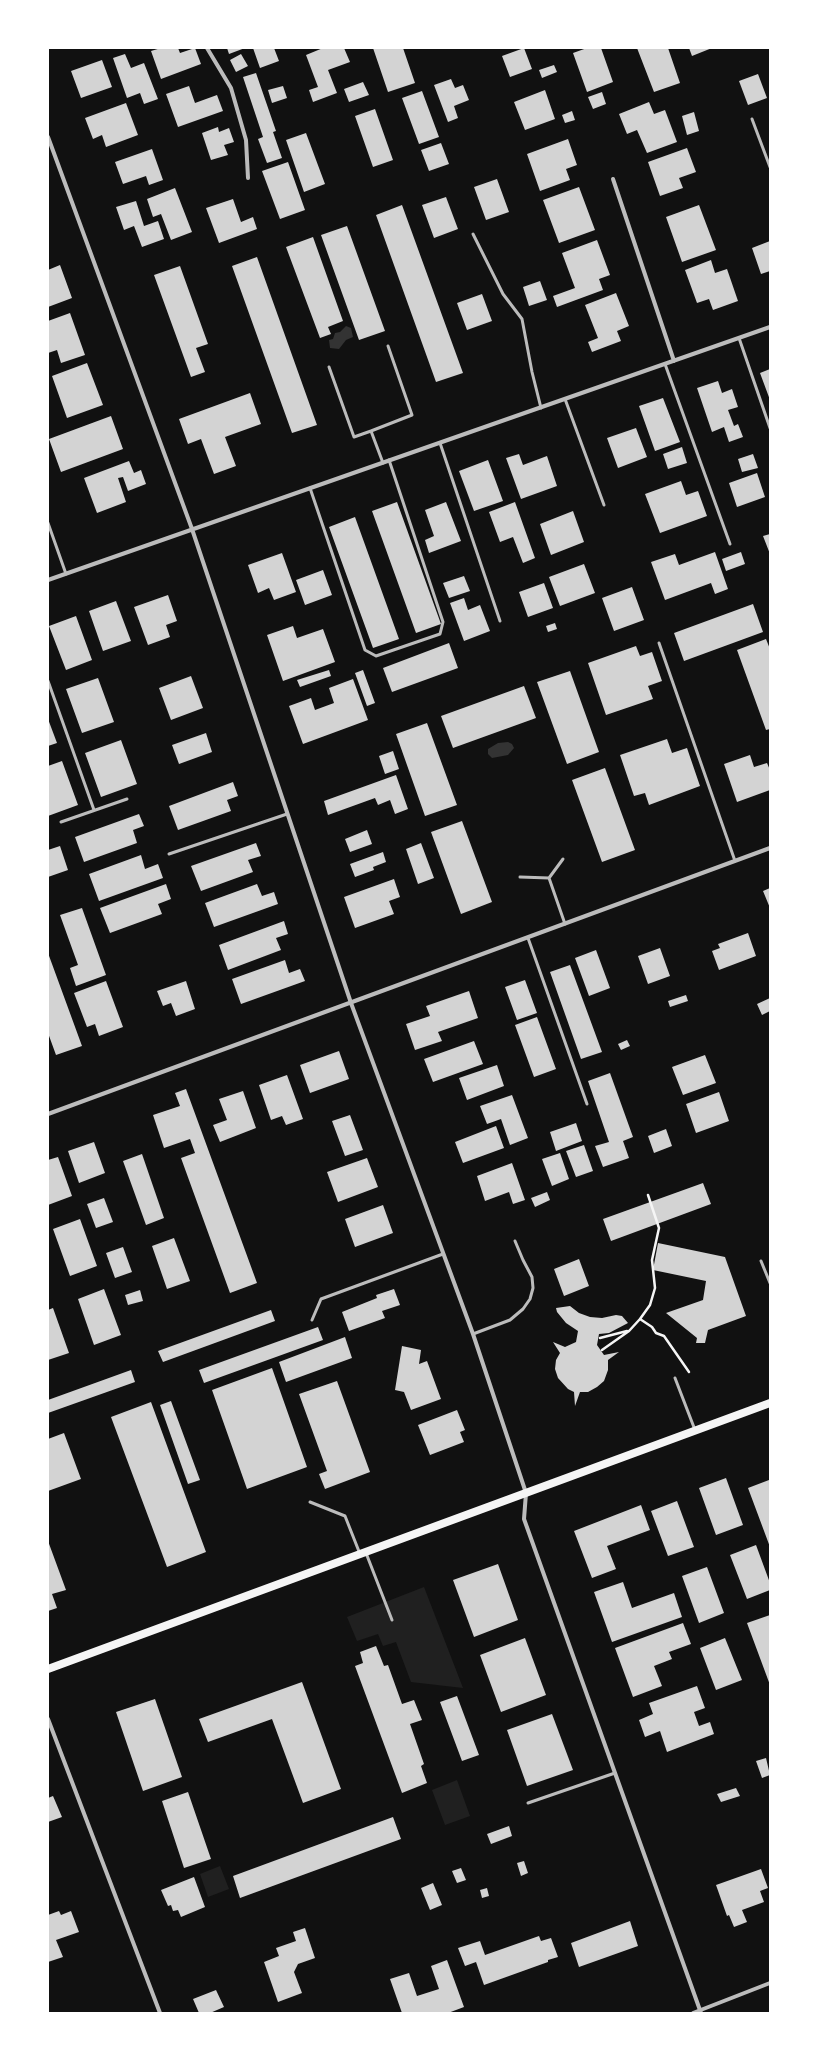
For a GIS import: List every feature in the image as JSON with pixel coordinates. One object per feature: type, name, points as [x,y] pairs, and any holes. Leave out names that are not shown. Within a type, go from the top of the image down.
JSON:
[{"type":"main road","points":[[48,1669],[770,1402]]},
{"type":"street","points":[[207,48],[231,88],[246,140],[248,178]]},
{"type":"street","points":[[48,137],[192,529],[351,1003],[473,1334],[526,1493],[524,1519],[701,2012]]},
{"type":"street","points":[[613,180],[674,361]]},
{"type":"street","points":[[48,580],[770,327]]},
{"type":"street","points":[[48,1114],[770,848]]},
{"type":"street","points":[[48,1719],[160,2013]]},
{"type":"street","points":[[693,2013],[701,2012],[770,1983]]},
{"type":"lane","points":[[752,119],[770,167]]},
{"type":"lane","points":[[473,234],[503,294],[522,319],[532,372],[541,408]]},
{"type":"lane","points":[[739,338],[770,428]]},
{"type":"lane","points":[[329,367],[354,437],[371,431],[412,415],[388,346]]},
{"type":"lane","points":[[665,364],[730,544]]},
{"type":"lane","points":[[565,399],[604,505]]},
{"type":"lane","points":[[371,431],[383,463]]},
{"type":"lane","points":[[440,443],[500,622]]},
{"type":"lane","points":[[310,488],[365,650],[376,656],[440,634],[443,622],[389,460]]},
{"type":"lane","points":[[48,523],[66,574]]},
{"type":"lane","points":[[659,643],[736,861]]},
{"type":"lane","points":[[48,680],[94,810]]},
{"type":"lane","points":[[61,822],[127,799]]},
{"type":"lane","points":[[169,854],[287,814]]},
{"type":"lane","points":[[549,878],[563,859]]},
{"type":"lane","points":[[520,877],[549,878]]},
{"type":"lane","points":[[549,878],[565,924]]},
{"type":"lane","points":[[528,938],[587,1104]]},
{"type":"lane","points":[[473,1334],[510,1320],[523,1309],[530,1299],[533,1288],[532,1277],[522,1260],[515,1242]]},
{"type":"lane","points":[[312,1320],[321,1300],[443,1254]]},
{"type":"lane","points":[[762,1261],[770,1283]]},
{"type":"lane","points":[[675,1378],[695,1430]]},
{"type":"lane","points":[[310,1502],[345,1516],[392,1620]]},
{"type":"lane","points":[[528,1803],[615,1773]]},
{"type":"path","points":[[602,1350],[629,1331],[650,1305],[655,1288],[652,1260],[659,1228],[648,1195]]},
{"type":"path","points":[[640,1319],[652,1327],[656,1333],[664,1336],[689,1372]]},
{"type":"path","points":[[600,1338],[629,1331]]},
{"type":"shaded area","points":[[346,326],[351,328],[353,337],[346,340],[339,349],[330,348],[329,340],[333,339],[335,333],[340,332]]},
{"type":"shaded area","points":[[508,742],[512,744],[514,748],[508,755],[492,758],[488,754],[488,749],[498,743]]},
{"type":"shaded area","points":[[424,1587],[463,1688],[411,1682],[396,1642],[383,1646],[378,1634],[357,1641],[347,1617]]},
{"type":"shaded area","points":[[457,1780],[470,1816],[445,1825],[432,1790]]},
{"type":"shaded area","points":[[220,1866],[229,1889],[208,1897],[200,1874]]},
{"type":"building","points":[[161,48],[178,48],[180,53],[195,48],[201,64],[161,79],[151,51]]},
{"type":"building","points":[[227,48],[245,48],[229,54]]},
{"type":"building","points":[[253,48],[274,48],[279,61],[260,68]]},
{"type":"building","points":[[323,48],[344,48],[350,62],[328,70],[337,93],[313,102],[309,90],[318,87],[306,55]]},
{"type":"building","points":[[373,48],[403,48],[415,83],[388,92]]},
{"type":"building","points":[[524,48],[532,69],[510,77],[502,56]]},
{"type":"building","points":[[587,48],[601,48],[613,82],[587,92],[573,53]]},
{"type":"building","points":[[637,48],[668,48],[680,83],[654,92]]},
{"type":"building","points":[[689,48],[712,48],[692,56]]},
{"type":"building","points":[[125,54],[131,68],[144,63],[158,99],[144,104],[140,93],[127,98],[113,58]]},
{"type":"building","points":[[241,54],[248,66],[236,72],[230,60]]},
{"type":"building","points":[[102,60],[112,87],[81,98],[71,71]]},
{"type":"building","points":[[554,65],[557,72],[542,78],[539,70]]},
{"type":"building","points":[[256,73],[276,131],[273,132],[282,158],[267,163],[258,139],[263,137],[243,77]]},
{"type":"building","points":[[758,74],[767,98],[748,105],[739,81]]},
{"type":"building","points":[[451,79],[455,88],[463,85],[469,100],[454,106],[458,118],[448,122],[434,85]]},
{"type":"building","points":[[363,82],[369,95],[349,102],[344,89]]},
{"type":"building","points":[[189,86],[195,103],[217,95],[223,111],[178,127],[166,94]]},
{"type":"building","points":[[283,86],[287,98],[272,103],[268,90]]},
{"type":"building","points":[[545,90],[555,119],[525,130],[514,102]]},
{"type":"building","points":[[422,91],[439,137],[419,144],[402,98]]},
{"type":"building","points":[[602,92],[606,104],[593,109],[588,97]]},
{"type":"building","points":[[649,102],[654,114],[665,110],[677,142],[647,153],[637,130],[627,134],[619,114]]},
{"type":"building","points":[[126,103],[138,135],[106,147],[102,135],[93,139],[85,118]]},
{"type":"building","points":[[375,109],[393,160],[373,167],[355,116]]},
{"type":"building","points":[[572,111],[575,120],[565,123],[562,115]]},
{"type":"building","points":[[694,112],[699,131],[687,135],[682,116]]},
{"type":"building","points":[[218,127],[219,132],[229,128],[234,142],[224,145],[228,155],[211,160],[202,133]]},
{"type":"building","points":[[306,133],[325,184],[304,192],[286,140]]},
{"type":"building","points":[[568,139],[577,165],[566,169],[570,180],[540,191],[527,154]]},
{"type":"building","points":[[441,143],[449,164],[429,171],[421,150]]},
{"type":"building","points":[[687,148],[696,172],[679,178],[683,188],[660,196],[648,162]]},
{"type":"building","points":[[152,149],[163,180],[149,185],[146,176],[123,184],[115,162]]},
{"type":"building","points":[[288,162],[305,210],[280,219],[262,171]]},
{"type":"building","points":[[497,179],[509,212],[486,220],[474,187]]},
{"type":"building","points":[[579,187],[595,230],[559,243],[543,200]]},
{"type":"building","points":[[175,188],[192,232],[171,240],[161,214],[153,217],[147,199]]},
{"type":"building","points":[[446,197],[458,229],[434,238],[422,205]]},
{"type":"building","points":[[233,199],[241,222],[253,217],[257,229],[219,243],[206,208]]},
{"type":"building","points":[[136,201],[144,226],[158,221],[164,239],[142,247],[134,226],[124,230],[116,207]]},
{"type":"building","points":[[402,205],[463,373],[436,382],[376,215]]},
{"type":"building","points":[[699,205],[716,250],[682,262],[666,217]]},
{"type":"building","points":[[347,226],[385,331],[359,340],[321,235]]},
{"type":"building","points":[[313,237],[343,321],[328,327],[331,334],[320,338],[286,247]]},
{"type":"building","points":[[597,240],[610,275],[599,279],[603,290],[557,307],[553,296],[575,288],[562,253]]},
{"type":"building","points":[[770,241],[770,271],[761,274],[752,248]]},
{"type":"building","points":[[257,257],[317,425],[292,433],[232,266]]},
{"type":"building","points":[[711,260],[715,273],[727,269],[738,301],[713,310],[709,299],[697,303],[685,270]]},
{"type":"building","points":[[60,265],[72,298],[48,307],[48,270]]},
{"type":"building","points":[[180,266],[208,344],[196,348],[205,372],[191,377],[154,275]]},
{"type":"building","points":[[540,281],[547,300],[529,306],[523,287]]},
{"type":"building","points":[[616,293],[629,326],[617,331],[621,341],[592,352],[588,342],[598,338],[585,305]]},
{"type":"building","points":[[482,294],[492,321],[467,330],[457,303]]},
{"type":"building","points":[[70,313],[85,355],[61,363],[57,350],[48,353],[48,321]]},
{"type":"building","points":[[87,363],[103,405],[67,418],[52,376]]},
{"type":"building","points":[[770,369],[770,400],[760,373]]},
{"type":"building","points":[[718,381],[722,393],[732,389],[738,407],[728,410],[734,426],[738,424],[743,437],[729,442],[724,427],[712,432],[697,388]]},
{"type":"building","points":[[250,393],[261,424],[225,437],[236,466],[214,474],[201,439],[188,444],[179,419]]},
{"type":"building","points":[[663,398],[680,442],[655,451],[639,406]]},
{"type":"building","points":[[111,416],[123,449],[61,472],[49,439]]},
{"type":"building","points":[[636,428],[647,457],[618,468],[607,438]]},
{"type":"building","points":[[682,447],[687,463],[668,469],[663,454]]},
{"type":"building","points":[[519,454],[523,465],[547,456],[557,486],[521,499],[506,458]]},
{"type":"building","points":[[753,454],[758,468],[742,472],[738,459]]},
{"type":"building","points":[[488,460],[503,501],[474,511],[459,471]]},
{"type":"building","points":[[129,461],[134,473],[141,470],[146,484],[128,491],[123,477],[118,478],[126,502],[97,513],[84,478]]},
{"type":"building","points":[[757,473],[765,497],[737,507],[729,483]]},
{"type":"building","points":[[681,481],[686,495],[698,491],[707,516],[660,533],[645,494]]},
{"type":"building","points":[[397,502],[441,624],[416,633],[372,511]]},
{"type":"building","points":[[446,502],[461,541],[429,553],[425,540],[434,536],[425,510]]},
{"type":"building","points":[[515,502],[535,558],[523,563],[513,537],[500,542],[489,512]]},
{"type":"building","points":[[573,511],[584,542],[551,555],[540,524]]},
{"type":"building","points":[[355,517],[399,639],[373,648],[329,527]]},
{"type":"building","points":[[770,534],[770,554],[763,536]]},
{"type":"building","points":[[715,552],[728,589],[715,594],[711,583],[665,600],[651,562],[675,554],[679,565]]},
{"type":"building","points":[[741,552],[745,564],[726,571],[722,559]]},
{"type":"building","points":[[282,553],[296,592],[274,600],[269,588],[258,593],[248,565]]},
{"type":"building","points":[[584,564],[595,593],[560,606],[549,577]]},
{"type":"building","points":[[323,570],[332,595],[305,605],[296,580]]},
{"type":"building","points":[[464,576],[470,591],[449,598],[443,583]]},
{"type":"building","points":[[544,583],[553,608],[528,617],[519,592]]},
{"type":"building","points":[[632,587],[644,620],[614,631],[602,598]]},
{"type":"building","points":[[168,595],[177,621],[166,625],[170,637],[148,645],[134,607]]},
{"type":"building","points":[[464,598],[468,610],[480,605],[490,631],[464,641],[450,603]]},
{"type":"building","points":[[116,601],[131,641],[103,651],[89,611]]},
{"type":"building","points":[[753,604],[763,632],[684,661],[674,633]]},
{"type":"building","points":[[76,616],[92,660],[66,670],[49,626]]},
{"type":"building","points":[[555,623],[557,629],[548,632],[546,626]]},
{"type":"building","points":[[293,626],[297,638],[323,629],[335,662],[283,681],[267,635]]},
{"type":"building","points":[[766,639],[770,649],[770,729],[766,730],[737,650]]},
{"type":"building","points":[[449,643],[458,668],[392,692],[383,668]]},
{"type":"building","points":[[636,646],[640,656],[652,652],[662,681],[648,686],[653,699],[606,715],[588,663]]},
{"type":"building","points":[[329,670],[331,676],[300,687],[297,680]]},
{"type":"building","points":[[363,670],[375,703],[367,706],[355,673]]},
{"type":"building","points":[[570,671],[599,752],[567,764],[537,682]]},
{"type":"building","points":[[191,676],[203,708],[171,720],[159,688]]},
{"type":"building","points":[[98,678],[114,722],[82,733],[66,689]]},
{"type":"building","points":[[353,679],[368,720],[303,744],[289,706],[311,698],[315,710],[334,703],[329,688]]},
{"type":"building","points":[[524,686],[536,718],[453,748],[441,716]]},
{"type":"building","points":[[48,719],[57,743],[48,746]]},
{"type":"building","points":[[427,723],[457,805],[425,816],[396,734]]},
{"type":"building","points":[[206,733],[212,752],[179,764],[172,745]]},
{"type":"building","points":[[667,739],[672,753],[687,748],[700,786],[649,805],[645,793],[634,796],[620,755]]},
{"type":"building","points":[[121,740],[137,784],[101,797],[85,753]]},
{"type":"building","points":[[393,751],[399,769],[385,774],[379,756]]},
{"type":"building","points":[[750,755],[754,767],[767,763],[770,770],[770,790],[737,802],[724,764]]},
{"type":"building","points":[[62,761],[78,805],[48,816],[48,766]]},
{"type":"building","points":[[605,768],[635,850],[602,862],[572,780]]},
{"type":"building","points":[[396,775],[408,809],[395,814],[390,800],[378,805],[375,798],[328,815],[324,801]]},
{"type":"building","points":[[233,782],[238,796],[227,800],[231,811],[178,830],[169,806]]},
{"type":"building","points":[[139,814],[144,826],[133,830],[137,843],[84,862],[75,837]]},
{"type":"building","points":[[462,821],[492,902],[461,914],[431,832]]},
{"type":"building","points":[[367,830],[372,844],[350,852],[345,839]]},
{"type":"building","points":[[256,843],[261,856],[248,860],[253,872],[201,891],[191,866]]},
{"type":"building","points":[[421,843],[434,878],[418,884],[406,849]]},
{"type":"building","points":[[60,846],[68,870],[48,877],[48,850]]},
{"type":"building","points":[[383,852],[386,862],[373,867],[374,870],[355,877],[350,864]]},
{"type":"building","points":[[141,855],[145,869],[158,864],[163,878],[99,901],[89,874]]},
{"type":"building","points":[[394,879],[400,897],[389,901],[394,914],[355,928],[344,897]]},
{"type":"building","points":[[166,884],[171,899],[158,904],[162,914],[110,933],[100,908]]},
{"type":"building","points":[[257,884],[262,896],[274,892],[278,904],[214,927],[205,903]]},
{"type":"building","points":[[770,888],[770,908],[763,891]]},
{"type":"building","points":[[82,908],[106,975],[76,986],[70,968],[78,965],[60,915]]},
{"type":"building","points":[[284,921],[288,934],[276,938],[281,950],[228,970],[219,945]]},
{"type":"building","points":[[748,933],[756,956],[719,970],[712,951],[720,948],[718,944]]},
{"type":"building","points":[[660,948],[670,976],[648,984],[638,956]]},
{"type":"building","points":[[596,950],[610,988],[589,996],[575,958]]},
{"type":"building","points":[[48,953],[82,1046],[56,1055],[48,1033]]},
{"type":"building","points":[[285,960],[289,973],[300,969],[305,981],[241,1004],[232,979]]},
{"type":"building","points":[[570,965],[602,1052],[581,1059],[550,972]]},
{"type":"building","points":[[525,980],[537,1013],[517,1020],[505,987]]},
{"type":"building","points":[[106,981],[123,1027],[99,1036],[95,1024],[87,1027],[74,993]]},
{"type":"building","points":[[186,981],[195,1009],[176,1016],[171,1003],[163,1006],[157,991]]},
{"type":"building","points":[[469,991],[478,1018],[438,1032],[442,1041],[415,1050],[406,1024],[430,1016],[426,1006]]},
{"type":"building","points":[[686,995],[688,1001],[670,1007],[668,1001]]},
{"type":"building","points":[[770,998],[770,1011],[762,1015],[757,1004]]},
{"type":"building","points":[[537,1017],[556,1069],[534,1077],[515,1025]]},
{"type":"building","points":[[627,1040],[630,1046],[621,1050],[618,1044]]},
{"type":"building","points":[[474,1041],[483,1064],[433,1082],[424,1059]]},
{"type":"building","points":[[339,1051],[349,1079],[310,1093],[300,1065]]},
{"type":"building","points":[[705,1055],[716,1083],[683,1095],[672,1067]]},
{"type":"building","points":[[497,1065],[504,1086],[467,1100],[459,1078]]},
{"type":"building","points":[[610,1073],[633,1137],[623,1141],[629,1158],[603,1167],[595,1146],[609,1142],[588,1081]]},
{"type":"building","points":[[287,1075],[303,1119],[286,1125],[282,1116],[271,1120],[259,1085]]},
{"type":"building","points":[[186,1089],[257,1283],[230,1293],[181,1158],[195,1153],[190,1139],[164,1148],[153,1115],[180,1106],[175,1093]]},
{"type":"building","points":[[243,1091],[256,1128],[220,1142],[213,1125],[227,1120],[219,1099]]},
{"type":"building","points":[[719,1092],[729,1121],[696,1133],[686,1104]]},
{"type":"building","points":[[512,1095],[528,1138],[510,1145],[501,1119],[487,1124],[480,1106]]},
{"type":"building","points":[[350,1115],[363,1150],[345,1156],[332,1121]]},
{"type":"building","points":[[576,1123],[582,1141],[556,1151],[550,1132]]},
{"type":"building","points":[[496,1126],[504,1148],[463,1163],[455,1142]]},
{"type":"building","points":[[666,1129],[672,1146],[654,1153],[648,1136]]},
{"type":"building","points":[[94,1142],[105,1173],[79,1183],[68,1151]]},
{"type":"building","points":[[584,1145],[593,1171],[576,1177],[566,1151]]},
{"type":"building","points":[[560,1153],[569,1179],[552,1186],[542,1159]]},
{"type":"building","points":[[142,1154],[164,1218],[146,1225],[123,1161]]},
{"type":"building","points":[[58,1157],[72,1196],[48,1205],[48,1160]]},
{"type":"building","points":[[367,1158],[378,1187],[338,1202],[327,1172]]},
{"type":"building","points":[[512,1163],[525,1200],[513,1204],[509,1192],[485,1201],[477,1176]]},
{"type":"building","points":[[703,1183],[711,1204],[611,1241],[603,1219]]},
{"type":"building","points":[[547,1192],[550,1200],[535,1207],[531,1198]]},
{"type":"building","points":[[104,1198],[113,1222],[96,1228],[87,1204]]},
{"type":"building","points":[[383,1205],[393,1233],[355,1247],[345,1219]]},
{"type":"building","points":[[80,1219],[97,1266],[70,1276],[53,1229]]},
{"type":"building","points":[[174,1238],[190,1281],[167,1289],[152,1246]]},
{"type":"building","points":[[658,1243],[725,1257],[746,1316],[708,1330],[705,1343],[696,1343],[697,1338],[666,1313],[703,1300],[706,1281],[653,1270]]},
{"type":"building","points":[[123,1247],[132,1272],[115,1278],[106,1253]]},
{"type":"building","points":[[579,1259],[589,1286],[564,1296],[554,1269]]},
{"type":"building","points":[[104,1289],[121,1335],[94,1345],[78,1299]]},
{"type":"building","points":[[394,1289],[400,1305],[382,1311],[385,1318],[349,1331],[342,1312],[377,1298],[376,1295]]},
{"type":"building","points":[[140,1290],[143,1301],[128,1305],[125,1295]]},
{"type":"building","points":[[570,1306],[579,1313],[590,1317],[602,1318],[616,1315],[622,1316],[628,1323],[609,1333],[599,1334],[597,1345],[604,1355],[619,1352],[608,1360],[608,1370],[604,1381],[588,1392],[580,1392],[575,1406],[574,1392],[568,1389],[558,1378],[555,1369],[556,1360],[560,1353],[553,1342],[565,1347],[576,1342],[578,1331],[566,1323],[557,1312],[556,1308]]},
{"type":"building","points":[[53,1308],[69,1353],[48,1360],[48,1310]]},
{"type":"building","points":[[271,1310],[275,1321],[163,1362],[158,1351]]},
{"type":"building","points":[[318,1327],[323,1340],[204,1383],[199,1370]]},
{"type":"building","points":[[345,1337],[352,1358],[286,1382],[279,1362]]},
{"type":"building","points":[[402,1346],[421,1350],[419,1364],[427,1361],[441,1399],[411,1410],[404,1392],[395,1390]]},
{"type":"building","points":[[272,1368],[307,1467],[247,1489],[212,1390]]},
{"type":"building","points":[[131,1370],[135,1382],[48,1413],[48,1400]]},
{"type":"building","points":[[337,1381],[370,1472],[325,1489],[319,1474],[327,1471],[299,1394]]},
{"type":"building","points":[[171,1401],[200,1480],[188,1484],[160,1405]]},
{"type":"building","points":[[151,1402],[206,1552],[167,1567],[111,1417]]},
{"type":"building","points":[[457,1410],[465,1430],[460,1432],[464,1442],[430,1455],[418,1425]]},
{"type":"building","points":[[64,1433],[81,1479],[48,1491],[48,1439]]},
{"type":"building","points":[[726,1478],[743,1525],[716,1535],[699,1488]]},
{"type":"building","points":[[769,1480],[770,1484],[770,1547],[748,1488]]},
{"type":"building","points":[[677,1501],[694,1547],[668,1556],[651,1511]]},
{"type":"building","points":[[641,1505],[650,1530],[607,1546],[616,1569],[592,1578],[574,1531]]},
{"type":"building","points":[[48,1541],[66,1590],[52,1594],[57,1608],[48,1611]]},
{"type":"building","points":[[756,1545],[770,1583],[770,1590],[747,1599],[730,1555]]},
{"type":"building","points":[[498,1564],[518,1620],[474,1637],[453,1580]]},
{"type":"building","points":[[707,1567],[724,1613],[699,1623],[682,1576]]},
{"type":"building","points":[[623,1582],[632,1608],[674,1593],[682,1617],[612,1642],[594,1592]]},
{"type":"building","points":[[770,1615],[770,1685],[747,1623]]},
{"type":"building","points":[[683,1623],[691,1644],[669,1652],[672,1659],[654,1666],[662,1686],[633,1697],[615,1648]]},
{"type":"building","points":[[525,1638],[546,1695],[501,1712],[480,1655]]},
{"type":"building","points":[[725,1638],[742,1680],[716,1690],[700,1648]]},
{"type":"building","points":[[376,1646],[384,1666],[388,1665],[402,1704],[414,1700],[422,1720],[410,1724],[424,1764],[421,1766],[427,1783],[402,1793],[355,1666],[363,1663],[360,1652]]},
{"type":"building","points":[[302,1682],[341,1789],[303,1803],[272,1719],[208,1742],[199,1719]]},
{"type":"building","points":[[697,1686],[705,1708],[694,1712],[699,1726],[710,1722],[714,1734],[667,1752],[660,1731],[645,1737],[639,1720],[653,1714],[649,1703]]},
{"type":"building","points":[[457,1696],[479,1755],[462,1761],[440,1702]]},
{"type":"building","points":[[155,1699],[182,1777],[143,1791],[116,1712]]},
{"type":"building","points":[[552,1714],[573,1770],[527,1786],[507,1730]]},
{"type":"building","points":[[766,1758],[770,1775],[762,1778],[756,1761]]},
{"type":"building","points":[[736,1788],[740,1796],[721,1802],[717,1794]]},
{"type":"building","points":[[188,1792],[211,1859],[184,1868],[162,1801]]},
{"type":"building","points":[[53,1796],[62,1817],[48,1822],[48,1798]]},
{"type":"building","points":[[393,1817],[401,1839],[240,1898],[233,1876]]},
{"type":"building","points":[[509,1826],[512,1836],[491,1844],[487,1834]]},
{"type":"building","points":[[524,1861],[528,1873],[521,1876],[517,1863]]},
{"type":"building","points":[[461,1868],[466,1880],[457,1883],[452,1871]]},
{"type":"building","points":[[761,1869],[768,1888],[760,1891],[764,1902],[742,1910],[747,1922],[734,1927],[729,1915],[727,1916],[716,1885]]},
{"type":"building","points":[[194,1877],[205,1907],[181,1917],[178,1910],[173,1911],[171,1905],[168,1906],[161,1890]]},
{"type":"building","points":[[433,1883],[442,1905],[430,1910],[421,1888]]},
{"type":"building","points":[[487,1888],[489,1896],[482,1898],[480,1890]]},
{"type":"building","points":[[59,1911],[61,1915],[71,1911],[79,1932],[56,1940],[63,1957],[48,1962],[48,1915]]},
{"type":"building","points":[[630,1921],[638,1946],[579,1967],[571,1943]]},
{"type":"building","points":[[305,1928],[315,1958],[298,1964],[294,1972],[302,1993],[278,2002],[264,1962],[279,1956],[276,1948],[296,1941],[293,1932]]},
{"type":"building","points":[[539,1936],[541,1941],[551,1938],[558,1957],[484,1985],[476,1962],[465,1966],[458,1948],[480,1941],[485,1955]]},
{"type":"building","points":[[447,1960],[464,2007],[448,2013],[402,2013],[390,1979],[409,1973],[417,1996],[439,1989],[431,1966]]},
{"type":"building","points":[[216,1990],[224,2007],[210,2013],[199,2013],[193,1999]]}]
